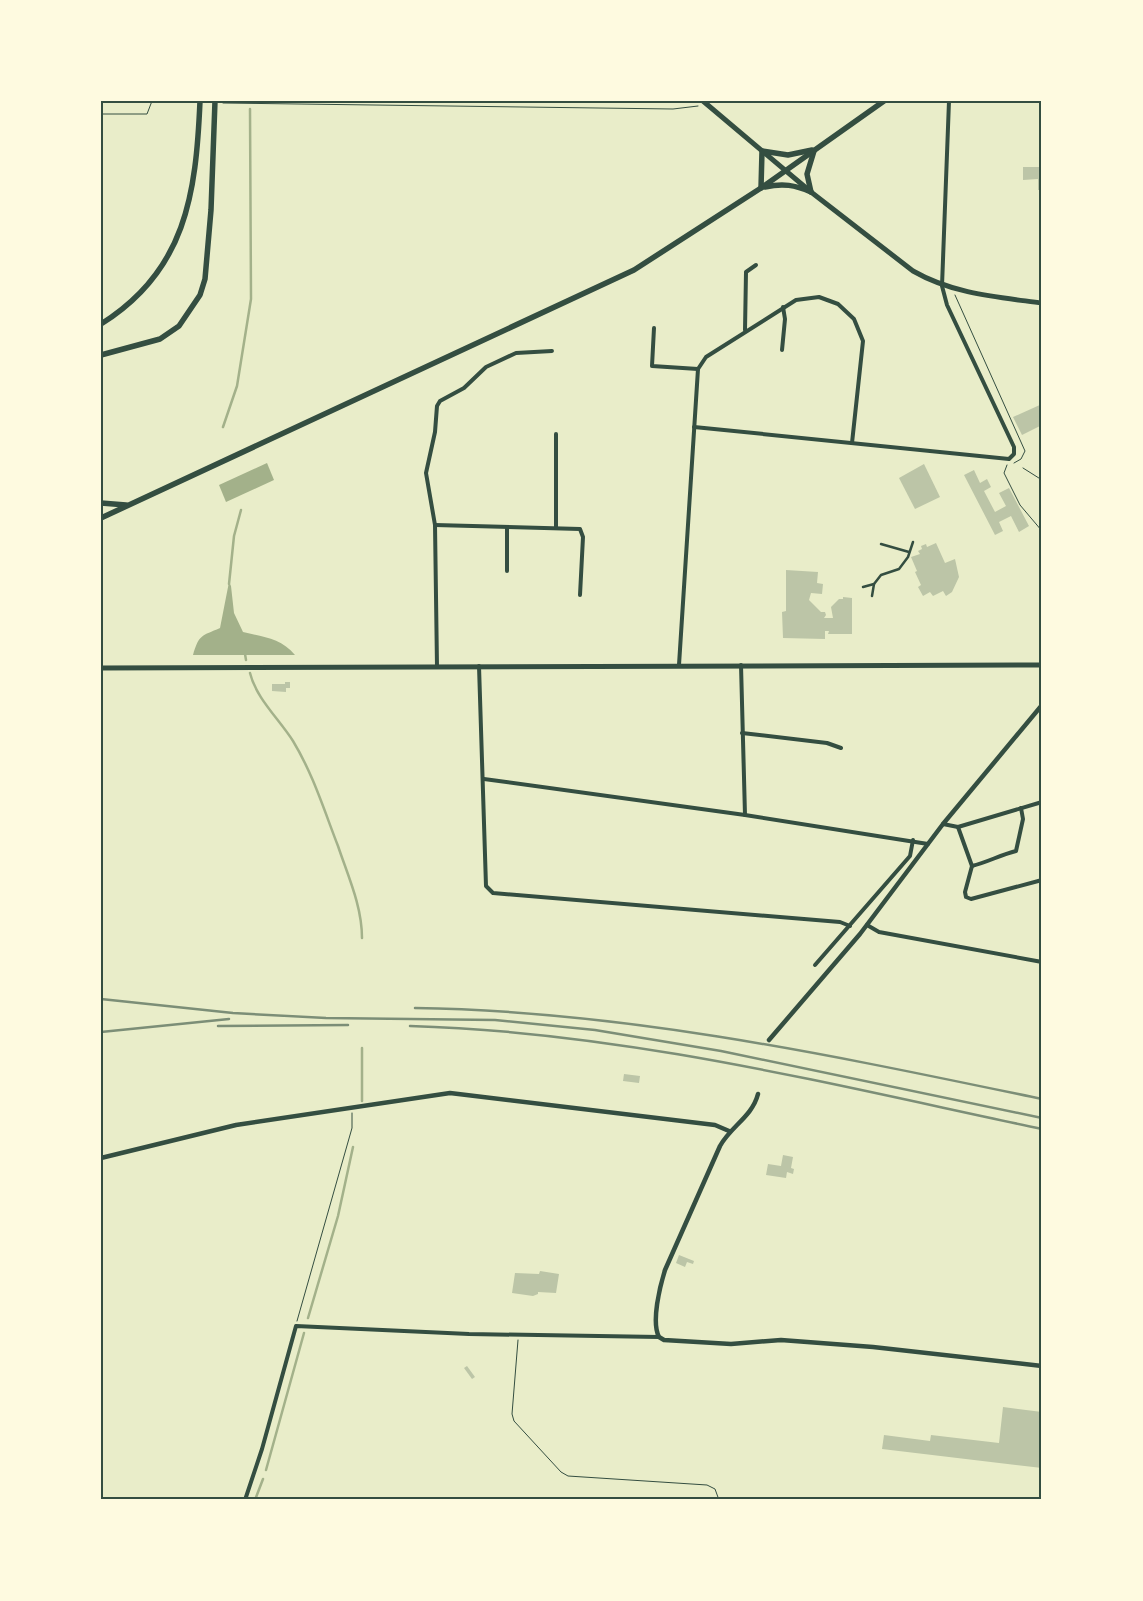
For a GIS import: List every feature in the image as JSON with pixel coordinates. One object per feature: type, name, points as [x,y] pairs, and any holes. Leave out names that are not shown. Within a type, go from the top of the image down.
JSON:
[{"type":"main road","points":[[101,324],[139,296],[158,273],[173,249],[186,213],[200,122],[200,101]]},
{"type":"main road","points":[[101,355],[160,339],[179,326],[200,295],[205,279],[209,239],[215,101]]},
{"type":"main road","points":[[101,518],[634,270],[761,188],[884,101]]},
{"type":"main road","points":[[706,102],[811,192],[904,265],[942,286],[1042,303]]},
{"type":"main road","points":[[762,150],[788,155],[814,150]]},
{"type":"main road","points":[[761,188],[762,150]]},
{"type":"main road","points":[[811,192],[807,174],[814,150]]},
{"type":"main road","points":[[761,188],[785,184],[797,186],[811,192]]},
{"type":"main road","points":[[101,503],[130,504]]},
{"type":"main road","points":[[101,668],[1042,665]]},
{"type":"street","points":[[694,427],[1009,459],[1014,454],[1014,447],[947,305],[942,286],[949,101]]},
{"type":"street","points":[[746,330],[746,272],[756,265]]},
{"type":"street","points":[[679,665],[698,369],[712,352],[783,307],[801,298],[826,298],[847,310],[857,324],[863,348],[852,443]]},
{"type":"street","points":[[782,350],[786,319],[783,307]]},
{"type":"street","points":[[654,328],[652,366],[698,369]]},
{"type":"street","points":[[437,667],[436,525],[426,473],[435,432],[436,412],[440,401],[464,388],[486,367],[516,353],[552,351]]},
{"type":"street","points":[[556,434],[556,527]]},
{"type":"street","points":[[436,525],[575,528],[582,532],[580,595]]},
{"type":"street","points":[[507,571],[508,526]]},
{"type":"street","points":[[872,596],[874,584],[881,574],[899,569],[914,542]]},
{"type":"street","points":[[881,544],[908,552]]},
{"type":"street","points":[[863,586],[874,584]]},
{"type":"street","points":[[741,665],[745,815]]},
{"type":"street","points":[[479,666],[486,886],[493,893],[743,913],[840,922],[850,926]]},
{"type":"street","points":[[769,1040],[867,925],[943,824],[1042,705]]},
{"type":"street","points":[[742,732],[827,743],[841,748]]},
{"type":"street","points":[[484,779],[745,815],[913,840],[928,844]]},
{"type":"street","points":[[943,824],[958,827],[1042,802]]},
{"type":"street","points":[[972,866],[991,861],[998,855],[1016,851],[1023,819],[1021,808]]},
{"type":"street","points":[[958,827],[972,866],[965,892],[966,896],[971,899],[1042,880]]},
{"type":"street","points":[[815,965],[910,856],[913,840]]},
{"type":"street","points":[[867,925],[879,932],[1042,962]]},
{"type":"street","points":[[101,1158],[214,1129],[440,1094],[459,1093],[715,1125],[730,1131]]},
{"type":"street","points":[[659,1337],[656,1328],[657,1311],[665,1270],[711,1164],[730,1131],[750,1114],[758,1094]]},
{"type":"street","points":[[245,1500],[262,1449],[296,1326],[469,1334],[659,1337],[664,1340],[731,1344],[781,1340],[850,1345],[1042,1366]]},
{"type":"path","points":[[101,114],[148,114],[152,101]]},
{"type":"path","points":[[166,101],[181,102]]},
{"type":"path","points":[[230,103],[673,109],[706,102]]},
{"type":"path","points":[[954,289],[956,300],[1025,451],[1018,461],[1008,462],[1004,473],[1020,505],[1042,531]]},
{"type":"path","points":[[1023,468],[1042,480]]},
{"type":"path","points":[[296,1326],[352,1128],[351,1109]]},
{"type":"path","points":[[518,1344],[512,1414],[514,1421],[561,1472],[568,1476],[707,1485],[715,1489],[719,1500]]},
{"type":"shaded area","points":[[267,463],[274,480],[226,502],[219,485]]},
{"type":"shaded area","points":[[229,582],[234,613],[243,632],[278,642],[290,649],[295,655],[193,655],[199,639],[220,628]]},
{"type":"building","points":[[1023,167],[1041,167],[1042,190],[1038,190],[1038,179],[1023,180]]},
{"type":"building","points":[[1042,404],[1042,425],[1022,435],[1013,417]]},
{"type":"building","points":[[924,464],[940,497],[915,509],[899,478]]},
{"type":"building","points":[[974,470],[980,483],[987,479],[991,487],[984,491],[995,512],[1006,506],[999,493],[1009,488],[1029,526],[1019,532],[1011,516],[999,522],[1003,531],[995,535],[964,475]]},
{"type":"building","points":[[936,543],[945,563],[955,559],[959,577],[952,592],[946,596],[943,591],[933,596],[930,592],[923,596],[918,587],[921,585],[911,557],[920,554],[918,551],[922,549],[921,546],[926,544],[927,547]]},
{"type":"building","points":[[786,570],[818,572],[817,583],[823,584],[822,594],[811,593],[809,600],[821,612],[825,612],[824,618],[833,618],[831,607],[839,599],[843,599],[843,597],[852,598],[852,634],[828,634],[829,631],[825,631],[825,639],[783,638],[782,612],[786,611]]},
{"type":"building","points":[[285,682],[290,682],[290,688],[286,688],[286,692],[272,691],[272,684],[285,684]]},
{"type":"building","points":[[624,1074],[640,1076],[639,1083],[623,1081]]},
{"type":"building","points":[[783,1155],[793,1157],[791,1168],[794,1169],[793,1174],[787,1172],[786,1178],[766,1175],[768,1164],[781,1166]]},
{"type":"building","points":[[679,1255],[694,1261],[693,1264],[687,1262],[685,1267],[676,1263]]},
{"type":"building","points":[[540,1271],[559,1274],[556,1293],[538,1292],[538,1294],[533,1296],[512,1293],[515,1273],[539,1274]]},
{"type":"building","points":[[467,1366],[475,1377],[472,1379],[464,1368]]},
{"type":"building","points":[[1003,1407],[1042,1412],[1042,1468],[882,1449],[884,1435],[930,1441],[931,1435],[999,1443]]},
{"type":"waterway","points":[[223,427],[237,386],[251,299],[250,109]]},
{"type":"waterway","points":[[229,584],[234,536],[241,510]]},
{"type":"waterway","points":[[245,654],[246,660]]},
{"type":"waterway","points":[[250,673],[257,691],[293,741],[312,779],[354,891],[360,914],[362,938]]},
{"type":"waterway","points":[[362,1048],[362,1101]]},
{"type":"waterway","points":[[308,1318],[338,1216],[353,1147]]},
{"type":"waterway","points":[[266,1470],[304,1333]]},
{"type":"waterway","points":[[255,1500],[263,1479]]},
{"type":"railway","points":[[101,999],[233,1013],[326,1018],[495,1020],[595,1030],[721,1051],[1042,1118]]},
{"type":"railway","points":[[415,1008],[573,1017],[730,1038],[887,1067],[1042,1099]]},
{"type":"railway","points":[[101,1032],[229,1019]]},
{"type":"railway","points":[[218,1026],[348,1025]]},
{"type":"railway","points":[[410,1026],[490,1030],[570,1038],[649,1050],[728,1063],[1042,1129]]}]
